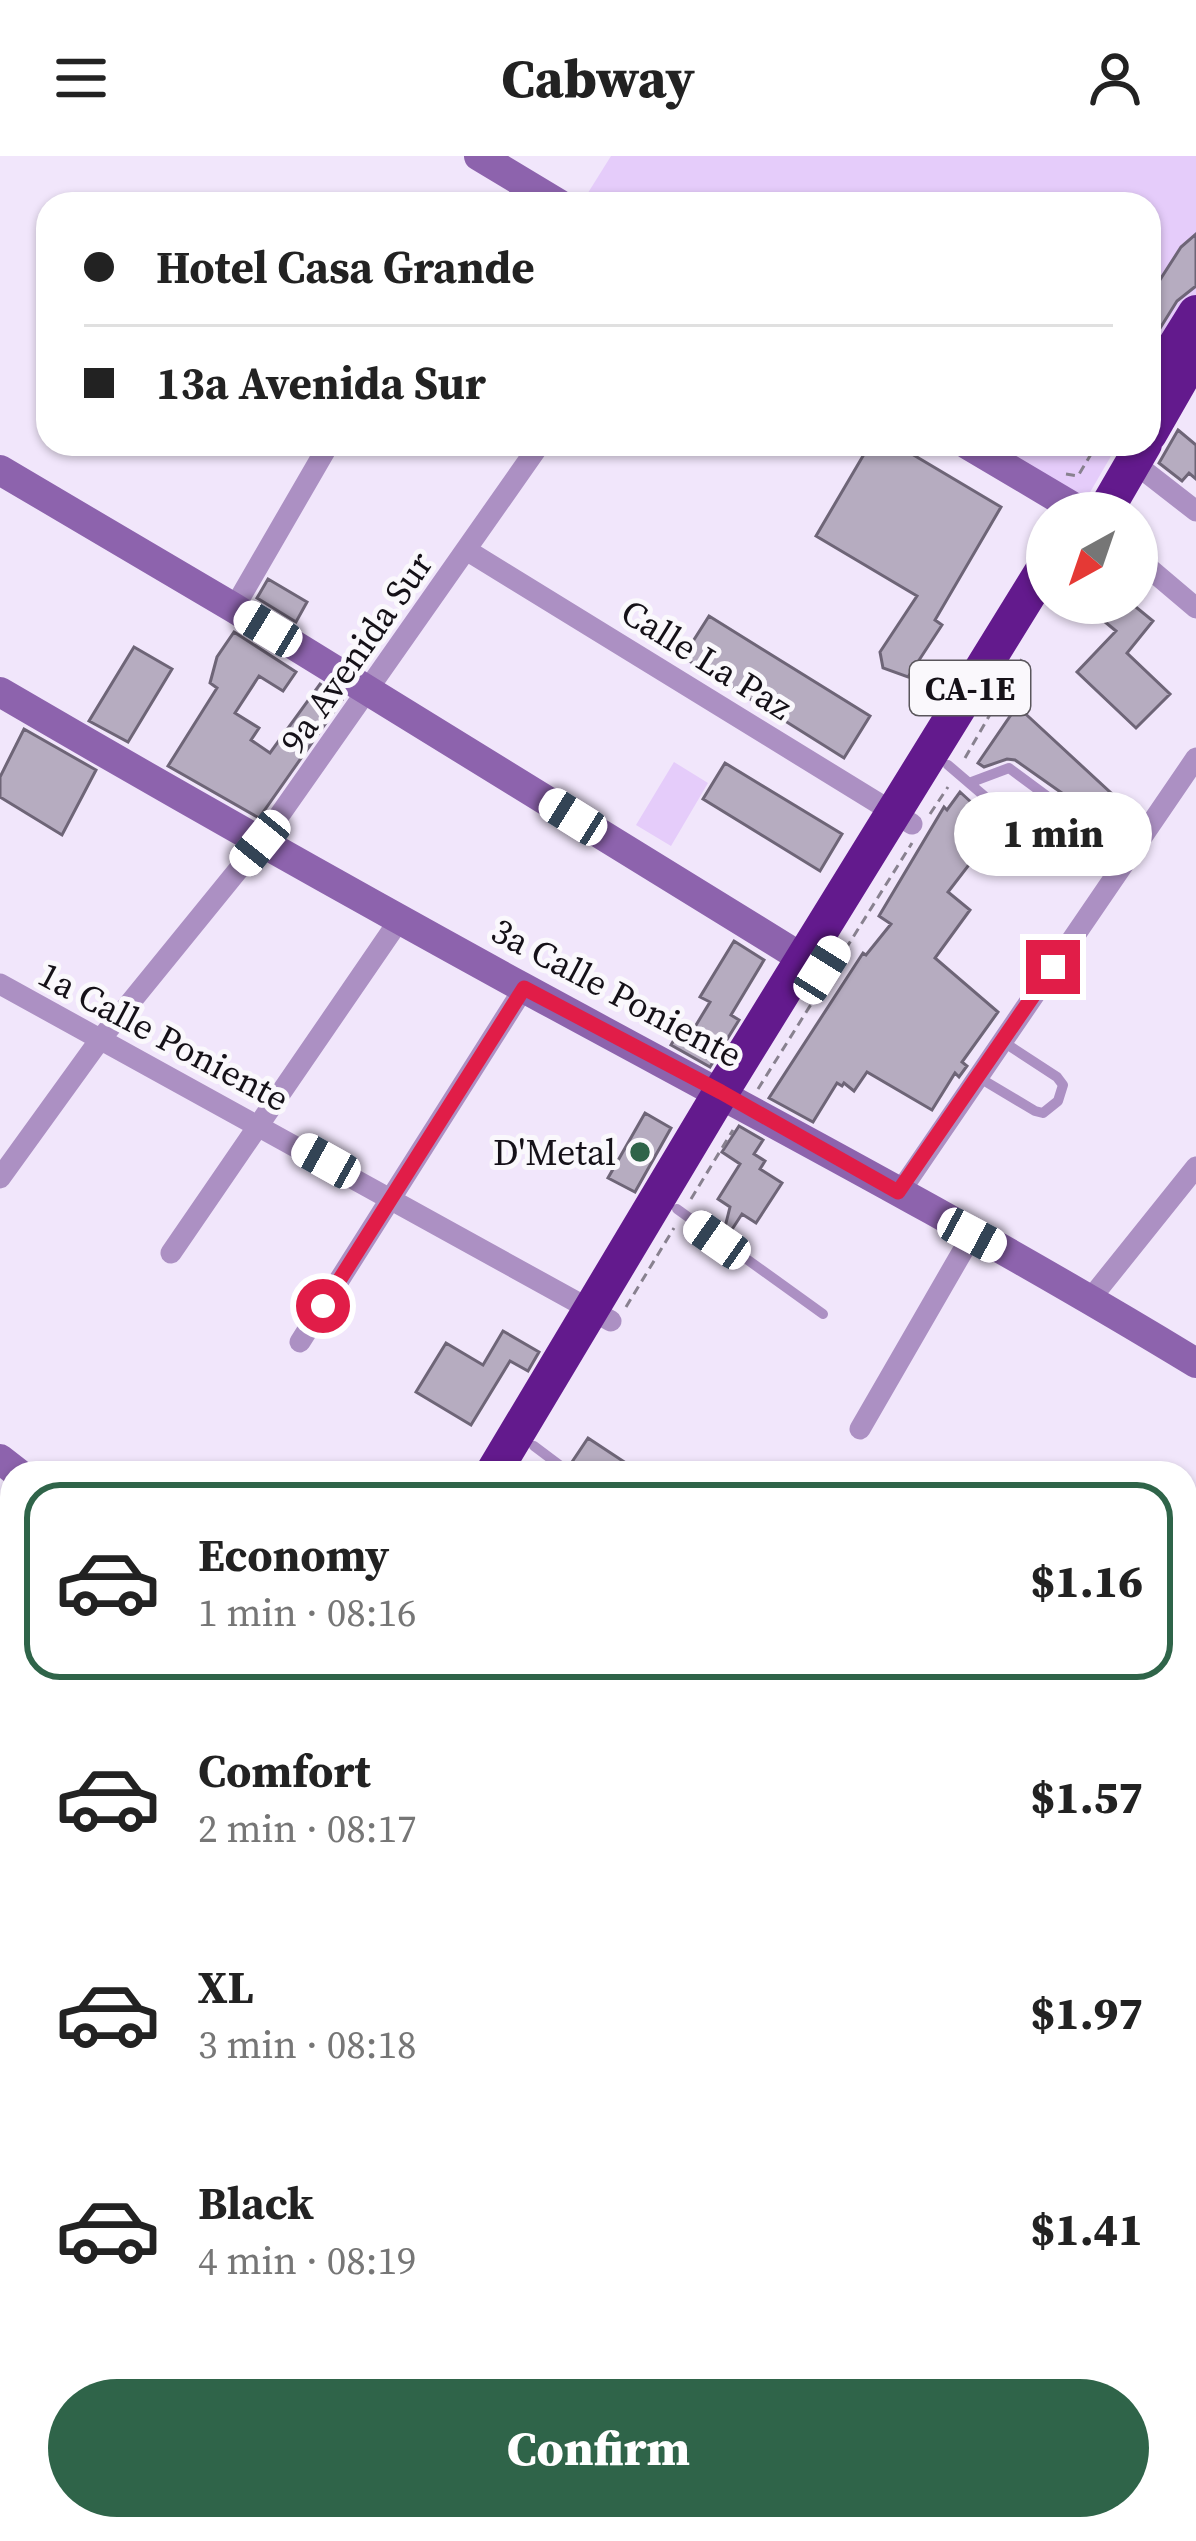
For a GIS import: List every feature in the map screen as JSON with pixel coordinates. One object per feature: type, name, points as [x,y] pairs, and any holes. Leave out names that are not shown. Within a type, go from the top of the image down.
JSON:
[{"type":"highway","points":[[1161,409],[1180,381],[1196,313]]},
{"type":"highway","points":[[1101,492],[1128,456]]},
{"type":"highway","name":"CA-1E","points":[[526,1460],[608,1315],[914,820],[1026,604]]},
{"type":"highway","name":"CA-1E","points":[[502,1461],[679,1212],[738,1102],[805,959],[914,820],[958,773],[1037,624]]},
{"type":"street","points":[[478,156],[539,192]]},
{"type":"street","points":[[234,608],[319,456]]},
{"type":"street","name":"9a Avenida Sur","points":[[0,1178],[99,1041],[260,843],[532,456]]},
{"type":"street","points":[[988,456],[1051,492]]},
{"type":"street","points":[[1145,456],[1196,511]]},
{"type":"street","points":[[0,470],[805,959]]},
{"type":"street","name":"Calle La Paz","points":[[468,551],[914,820]]},
{"type":"street","points":[[1158,576],[1196,608]]},
{"type":"street","name":"3a Calle Poniente","points":[[0,692],[260,843],[1091,1298],[1196,1363]]},
{"type":"street","points":[[898,1192],[1196,758]]},
{"type":"street","points":[[171,1253],[400,919]]},
{"type":"street","name":"1a Calle Poniente","points":[[0,984],[608,1315]]},
{"type":"street","points":[[300,1342],[524,988]]},
{"type":"street","points":[[1091,1298],[1196,1167]]},
{"type":"street","points":[[860,1429],[972,1235]]},
{"type":"lane","points":[[1009,768],[1086,825],[1091,833],[1085,848],[1076,859],[1059,860],[958,773],[1009,768]]},
{"type":"lane","points":[[1085,848],[1130,855]]},
{"type":"lane","points":[[978,1077],[1035,1112],[1043,1113],[1058,1101],[1063,1085],[1057,1077],[1002,1041]]},
{"type":"lane","points":[[679,1212],[823,1314]]},
{"type":"path","points":[[1052,472],[1078,476],[1090,456]]},
{"type":"path","points":[[608,1315],[739,1121],[738,1102],[754,1096],[914,820],[958,773],[1033,640]]},
{"type":"shaded area","points":[[611,156],[1196,156],[1196,312],[1161,371],[1161,192],[588,192]]},
{"type":"shaded area","points":[[1008,456],[1111,456],[1090,492],[1070,492]]},
{"type":"shaded area","points":[[674,762],[708,783],[671,846],[636,825]]},
{"type":"building","points":[[1196,234],[1196,286],[1177,301],[1161,327],[1161,278],[1181,247]]},
{"type":"building","points":[[1178,430],[1196,445],[1196,479],[1189,473],[1182,481],[1159,463]]},
{"type":"building","points":[[863,456],[915,456],[1001,507],[935,620],[942,625],[908,677],[883,668],[880,652],[917,596],[816,536]]},
{"type":"building","points":[[268,579],[307,602],[296,622],[257,598]]},
{"type":"building","points":[[709,616],[870,716],[844,758],[683,657]]},
{"type":"building","points":[[1108,624],[1151,624],[1127,653],[1170,694],[1136,728],[1077,672],[1116,631]]},
{"type":"building","points":[[234,632],[296,672],[283,691],[259,676],[235,713],[259,728],[251,740],[270,753],[320,684],[342,700],[259,818],[168,766],[217,688],[210,683],[217,657]]},
{"type":"building","points":[[134,647],[172,669],[128,742],[89,721]]},
{"type":"building","points":[[1017,706],[1137,817],[1119,843],[1108,842],[1107,831],[1086,810],[1015,760],[984,767],[978,763]]},
{"type":"building","points":[[24,729],[96,770],[62,835],[0,797],[0,777]]},
{"type":"building","points":[[725,763],[842,834],[820,871],[703,799]]},
{"type":"building","points":[[960,792],[972,803],[968,829],[985,844],[948,892],[970,910],[935,958],[998,1012],[962,1062],[967,1066],[959,1077],[955,1073],[932,1110],[867,1072],[854,1091],[837,1083],[813,1122],[769,1098],[863,953],[891,924],[879,916],[944,807],[947,810]]},
{"type":"building","points":[[734,941],[764,960],[731,1015],[739,1020],[710,1067],[671,1045],[681,1028],[690,1035],[710,1002],[700,997]]},
{"type":"building","points":[[645,1113],[671,1128],[635,1192],[608,1178]]},
{"type":"building","points":[[739,1126],[763,1140],[754,1154],[765,1161],[760,1169],[782,1183],[756,1223],[742,1214],[729,1234],[724,1231],[730,1207],[718,1199],[740,1164],[722,1152]]},
{"type":"building","points":[[503,1331],[539,1352],[528,1371],[510,1361],[471,1425],[416,1392],[446,1343],[483,1365]]},
{"type":"building","points":[[588,1438],[623,1461],[573,1461]]},
{"type":"place","name":"D'Metal","points":[[640,1152]]},
{"type":"route","points":[[323,1306],[524,988],[898,1192],[1053,967]]}]
